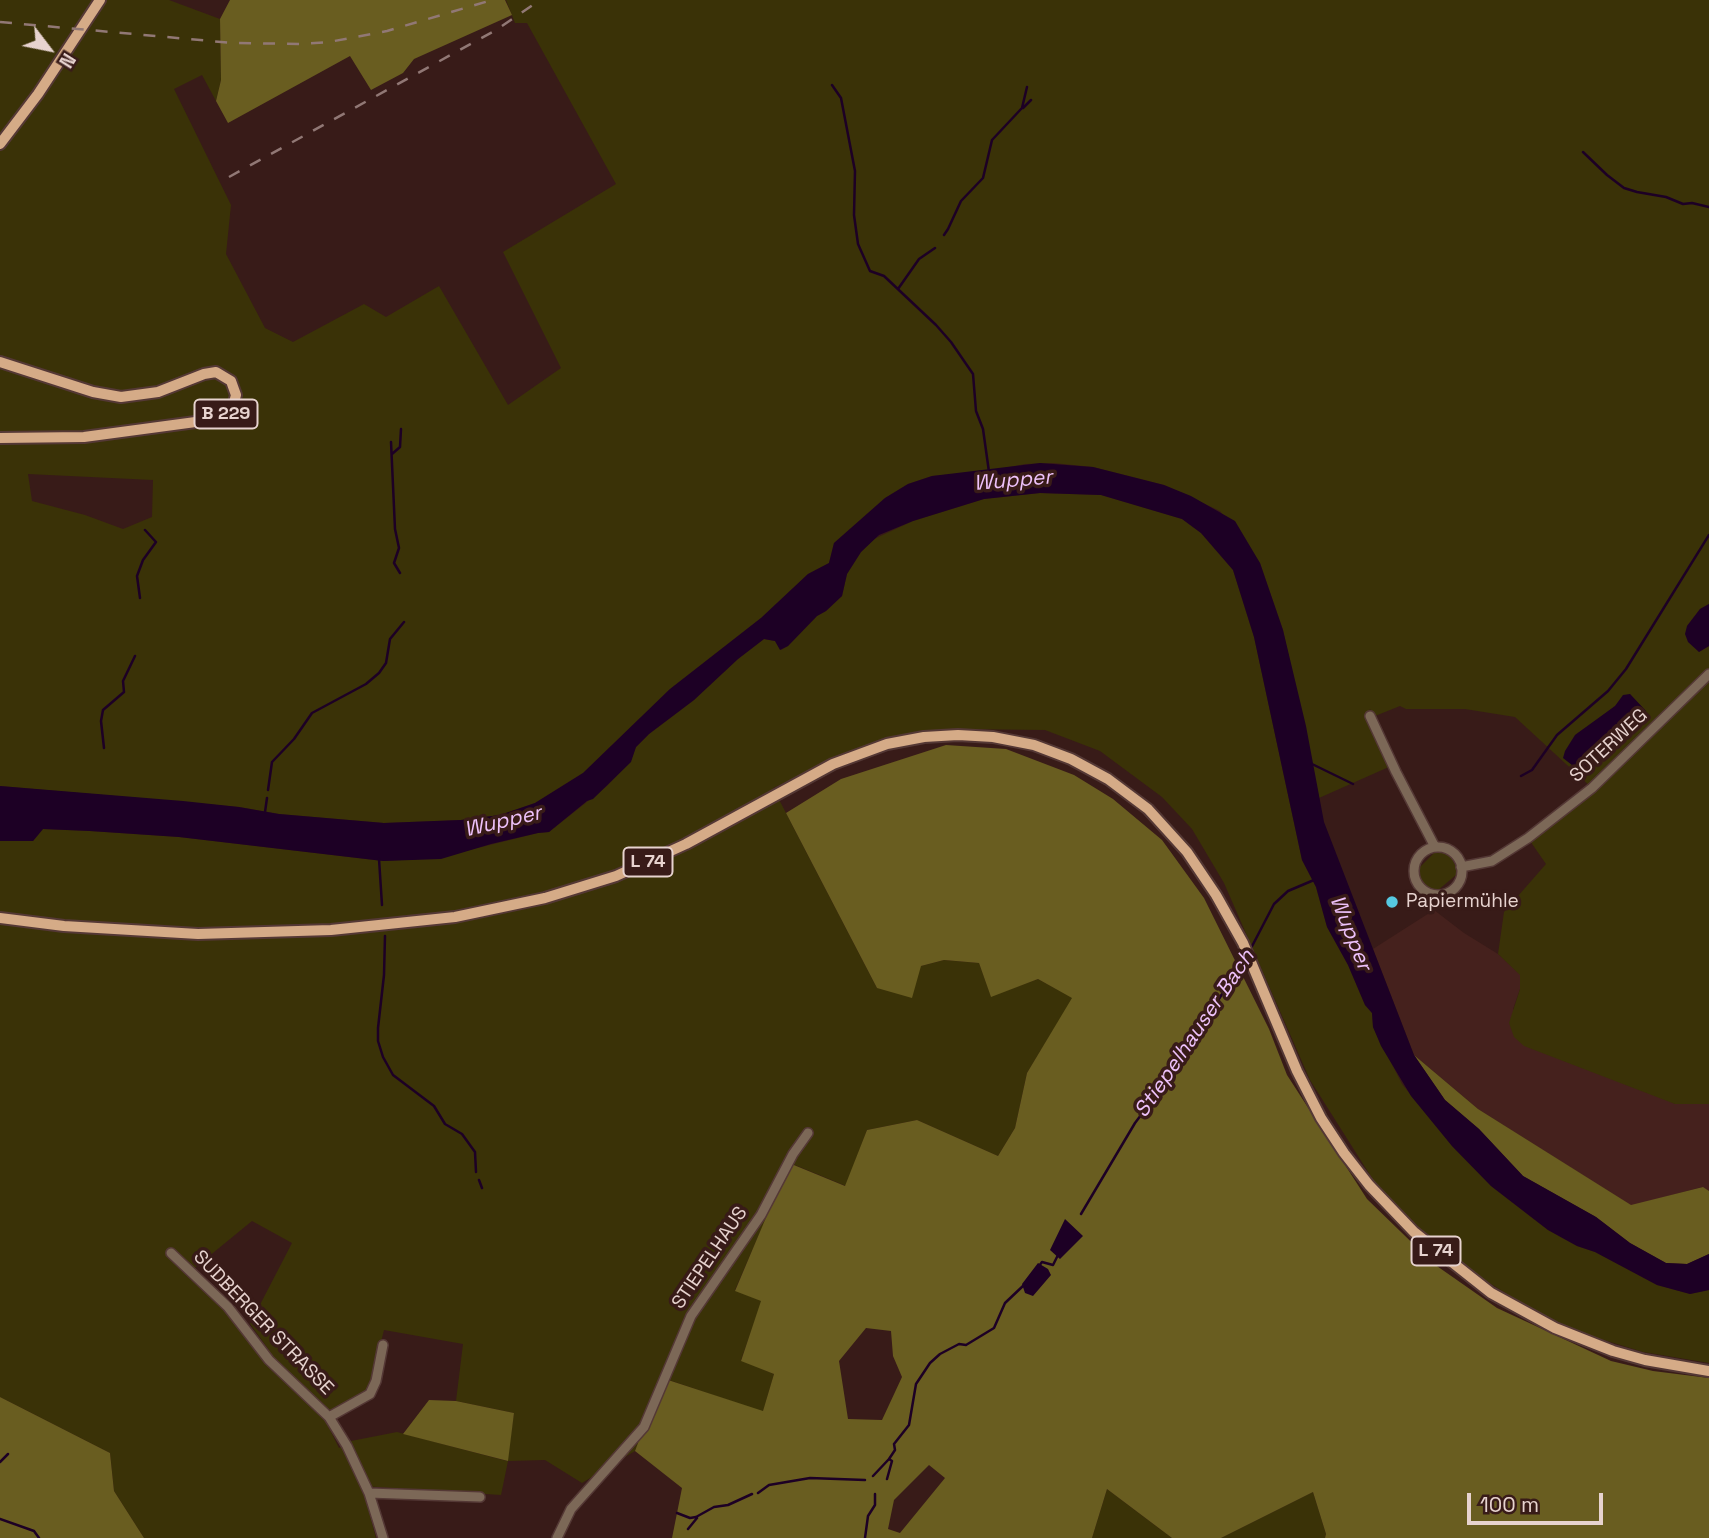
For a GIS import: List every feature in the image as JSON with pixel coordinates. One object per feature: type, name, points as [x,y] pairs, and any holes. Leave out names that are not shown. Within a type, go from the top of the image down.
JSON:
[{"type":"main road","points":[[0,144],[46,83],[100,0]]},
{"type":"main road","name":"B 229","points":[[0,362],[93,392],[121,397],[158,392],[216,372],[231,381],[236,395],[233,406],[227,413],[202,421],[84,437],[0,438]]},
{"type":"main road","name":"L 74","points":[[0,918],[142,932],[265,933],[396,924],[486,911],[567,892],[642,865],[686,844],[792,785],[868,750],[907,740],[957,735],[993,737],[1034,745],[1071,759],[1108,779],[1162,822],[1188,852],[1216,895],[1242,943],[1304,1084],[1344,1153],[1383,1202],[1431,1247],[1491,1293],[1555,1328],[1613,1351],[1645,1360],[1709,1371]]},
{"type":"street","name":"SOTERWEG","points":[[1461,867],[1492,861],[1528,838],[1603,778],[1709,674]]},
{"type":"street","points":[[1370,716],[1435,847]]},
{"type":"street","points":[[1435,847],[1451,851],[1461,867],[1459,882],[1448,893],[1440,896],[1425,892],[1415,880],[1414,866],[1422,853],[1435,847]]},
{"type":"street","name":"STIEPELHAUS","points":[[557,1538],[571,1509],[644,1427],[691,1316],[761,1215],[793,1154],[808,1133]]},
{"type":"street","name":"SUDBERGER STRASSE","points":[[171,1254],[228,1307],[269,1360],[329,1417],[347,1446],[369,1493],[383,1538]]},
{"type":"street","name":"SUDBERGER STRASSE","points":[[329,1417],[370,1394],[376,1381],[383,1345]]},
{"type":"street","points":[[369,1493],[480,1497]]},
{"type":"shaded area","points":[[0,0],[169,0],[220,19],[221,80],[216,101],[202,75],[174,89],[231,205],[226,254],[265,328],[293,342],[364,304],[386,317],[439,286],[508,405],[561,368],[503,252],[616,184],[527,23],[515,23],[506,0],[1709,0],[1709,604],[1700,609],[1687,626],[1699,652],[1709,646],[1709,1104],[1675,1104],[1524,1046],[1514,1037],[1509,1023],[1520,989],[1520,975],[1498,954],[1504,912],[1546,864],[1528,838],[1592,788],[1515,717],[1465,709],[1406,709],[1400,706],[1375,716],[1370,709],[1367,715],[1391,766],[1319,798],[1283,630],[1260,563],[1220,511],[1164,485],[1093,467],[1053,463],[1025,464],[989,471],[932,476],[908,484],[885,498],[834,543],[829,563],[808,574],[761,618],[670,689],[583,773],[535,803],[500,815],[461,820],[384,823],[0,786]],"holes":[[[28,474],[153,480],[152,517],[123,529],[85,515],[32,501]],[[1630,694],[1646,712],[1575,735],[1605,714]]]},
{"type":"shaded area","points":[[230,0],[505,0],[512,15],[414,59],[403,73],[371,90],[350,56],[228,123],[216,101],[221,80],[220,19]]},
{"type":"shaded area","points":[[1040,493],[1101,495],[1182,519],[1201,533],[1233,570],[1254,637],[1302,860],[1316,887],[1327,927],[1348,965],[1365,1005],[1372,1013],[1373,1027],[1402,1084],[1452,1146],[1491,1186],[1548,1230],[1657,1285],[1690,1294],[1709,1290],[1709,1363],[1643,1352],[1581,1333],[1533,1310],[1483,1279],[1429,1237],[1377,1186],[1310,1080],[1224,883],[1192,829],[1162,797],[1100,751],[1045,730],[919,731],[878,741],[773,788],[877,988],[921,966],[944,960],[979,963],[991,996],[1038,979],[1073,998],[1027,1073],[1015,1128],[998,1156],[917,1120],[867,1130],[846,1186],[790,1163],[735,1290],[762,1301],[741,1360],[774,1374],[763,1412],[663,1378],[635,1451],[582,1483],[545,1460],[508,1461],[501,1495],[362,1486],[376,1538],[144,1538],[114,1491],[110,1453],[0,1397],[0,841],[33,841],[43,829],[90,831],[179,837],[383,861],[437,858],[549,832],[607,786],[630,762],[636,747],[649,734],[694,700],[738,659],[764,639],[775,641],[781,650],[788,646],[817,616],[842,596],[847,574],[861,552],[874,539],[913,521],[984,499]],"holes":[[[252,1221],[292,1243],[250,1324],[269,1350],[261,1358],[226,1312],[186,1275]],[[384,1330],[463,1344],[456,1401],[514,1413],[507,1461],[397,1432],[351,1441],[339,1448],[323,1416],[369,1390]]]},
{"type":"shaded area","points":[[946,745],[1006,749],[1074,775],[1113,799],[1162,840],[1204,898],[1269,1029],[1287,1075],[1367,1199],[1434,1264],[1497,1308],[1611,1361],[1653,1371],[1709,1378],[1709,1538],[1325,1538],[1313,1492],[1221,1538],[1172,1538],[1107,1489],[1092,1538],[672,1538],[682,1488],[635,1451],[662,1378],[763,1411],[774,1374],[741,1361],[761,1301],[735,1291],[789,1163],[845,1186],[867,1130],[917,1120],[998,1156],[1015,1128],[1027,1073],[1072,998],[1038,979],[991,997],[979,963],[944,960],[921,966],[912,998],[877,988],[786,813],[841,779]],"holes":[[[866,1328],[891,1331],[893,1356],[902,1377],[882,1420],[848,1419],[839,1361]],[[929,1465],[945,1478],[900,1533],[888,1529],[894,1500]]]},
{"type":"shaded area","points":[[1437,850],[1451,857],[1457,869],[1456,875],[1437,891],[1425,887],[1417,870]]},
{"type":"shaded area","points":[[1434,910],[1498,954],[1520,974],[1520,989],[1513,1009],[1675,1104],[1709,1104],[1709,1191],[1702,1187],[1631,1206],[1478,1109],[1414,1055],[1373,949]]},
{"type":"shaded area","points":[[1414,1055],[1478,1109],[1631,1205],[1703,1187],[1709,1191],[1709,1254],[1687,1264],[1666,1263],[1630,1243],[1596,1217],[1523,1176],[1479,1129],[1445,1100]]},
{"type":"shaded area","points":[[0,1397],[110,1453],[114,1491],[144,1538],[0,1538]]},
{"type":"shaded area","points":[[429,1400],[456,1401],[514,1413],[508,1461],[403,1434]]},
{"type":"shaded area","points":[[1107,1489],[1172,1538],[1092,1538]]},
{"type":"shaded area","points":[[1313,1492],[1325,1538],[1221,1538]]},
{"type":"water","name":"Wupper","points":[[1040,463],[1093,467],[1164,485],[1191,496],[1235,521],[1260,563],[1283,630],[1306,726],[1324,822],[1414,1055],[1445,1100],[1479,1129],[1523,1176],[1596,1217],[1630,1243],[1666,1263],[1687,1264],[1709,1254],[1709,1290],[1690,1294],[1657,1285],[1548,1230],[1491,1186],[1452,1146],[1411,1096],[1381,1046],[1373,1027],[1372,1013],[1365,1005],[1348,965],[1327,927],[1316,887],[1302,860],[1254,637],[1233,570],[1201,533],[1182,519],[1101,495],[1040,493],[984,499],[913,521],[879,535],[861,552],[847,574],[842,596],[817,616],[788,646],[780,650],[775,641],[764,639],[738,659],[694,700],[649,734],[636,747],[631,762],[593,799],[549,832],[491,844],[441,859],[383,861],[179,837],[90,831],[43,829],[33,841],[0,841],[0,786],[183,801],[279,814],[384,823],[461,820],[500,815],[535,803],[583,773],[670,689],[761,618],[808,574],[829,563],[834,543],[885,498],[908,484],[932,476]]},
{"type":"water","points":[[1709,604],[1709,646],[1699,652],[1688,642],[1685,634],[1687,626],[1700,609]]},
{"type":"water","points":[[1630,694],[1646,711],[1586,776],[1563,758],[1565,751],[1575,735],[1615,706],[1623,695]]},
{"type":"water","points":[[1065,1219],[1083,1236],[1060,1259],[1050,1250]]},
{"type":"water","points":[[1038,1263],[1048,1269],[1051,1275],[1033,1296],[1025,1293],[1022,1284]]},
{"type":"waterway","name":"Wupper","points":[[832,85],[841,98],[855,171],[854,215],[858,244],[870,271],[884,276],[936,325],[973,374],[976,411],[983,429],[989,472]]},
{"type":"waterway","points":[[944,235],[961,201],[983,178],[992,140],[1022,108],[1027,87]]},
{"type":"waterway","points":[[1023,108],[1031,100]]},
{"type":"waterway","points":[[1583,152],[1624,188],[1666,197],[1683,204],[1709,207]]},
{"type":"waterway","points":[[898,289],[919,259],[935,248]]},
{"type":"waterway","points":[[392,454],[400,447],[401,429]]},
{"type":"waterway","points":[[391,442],[395,529],[399,548],[394,563],[400,573]]},
{"type":"waterway","points":[[140,598],[137,576],[143,560],[156,542],[145,530]]},
{"type":"waterway","points":[[1521,776],[1532,770],[1557,735],[1608,691],[1626,669],[1709,535]]},
{"type":"waterway","points":[[268,790],[272,762],[294,739],[312,713],[366,684],[379,673],[386,663],[390,639],[404,622]]},
{"type":"waterway","points":[[104,748],[101,721],[103,710],[124,692],[123,681],[135,656]]},
{"type":"waterway","points":[[1312,764],[1353,784]]},
{"type":"waterway","points":[[265,812],[267,798]]},
{"type":"waterway","points":[[379,859],[382,905]]},
{"type":"waterway","name":"Stiepelhauser Bach","points":[[1249,952],[1274,904],[1288,891],[1314,880]]},
{"type":"waterway","points":[[385,936],[378,1028],[378,1041],[383,1057],[393,1075],[434,1106],[445,1124],[462,1134],[475,1152],[476,1172]]},
{"type":"waterway","name":"Stiepelhauser Bach","points":[[1081,1214],[1135,1123],[1168,1079],[1245,958]]},
{"type":"waterway","points":[[479,1180],[482,1188]]},
{"type":"waterway","name":"Stiepelhauser Bach","points":[[1039,1266],[1042,1262],[1053,1265],[1058,1255]]},
{"type":"waterway","name":"Stiepelhauser Bach","points":[[887,1479],[892,1461],[889,1459],[895,1450],[894,1444],[909,1425],[916,1384],[930,1363],[940,1354],[959,1344],[966,1345],[994,1328],[1005,1303],[1024,1285]]},
{"type":"waterway","points":[[0,1462],[8,1454]]},
{"type":"waterway","points":[[873,1476],[889,1459]]},
{"type":"waterway","points":[[758,1493],[769,1485],[810,1478],[865,1480]]},
{"type":"waterway","points":[[677,1513],[690,1518],[696,1517],[714,1507],[728,1505],[752,1494]]},
{"type":"waterway","name":"Stiepelhauser Bach","points":[[865,1538],[868,1516],[875,1505],[875,1494]]},
{"type":"waterway","points":[[688,1529],[697,1518]]},
{"type":"waterway","points":[[0,1519],[34,1531],[39,1538]]},
{"type":"railway","points":[[0,22],[233,43],[301,44],[329,42],[387,31],[492,0]]},
{"type":"railway","points":[[229,177],[496,30],[540,0]]},
{"type":"place","name":"Papiermühle","points":[[1392,902]]}]
